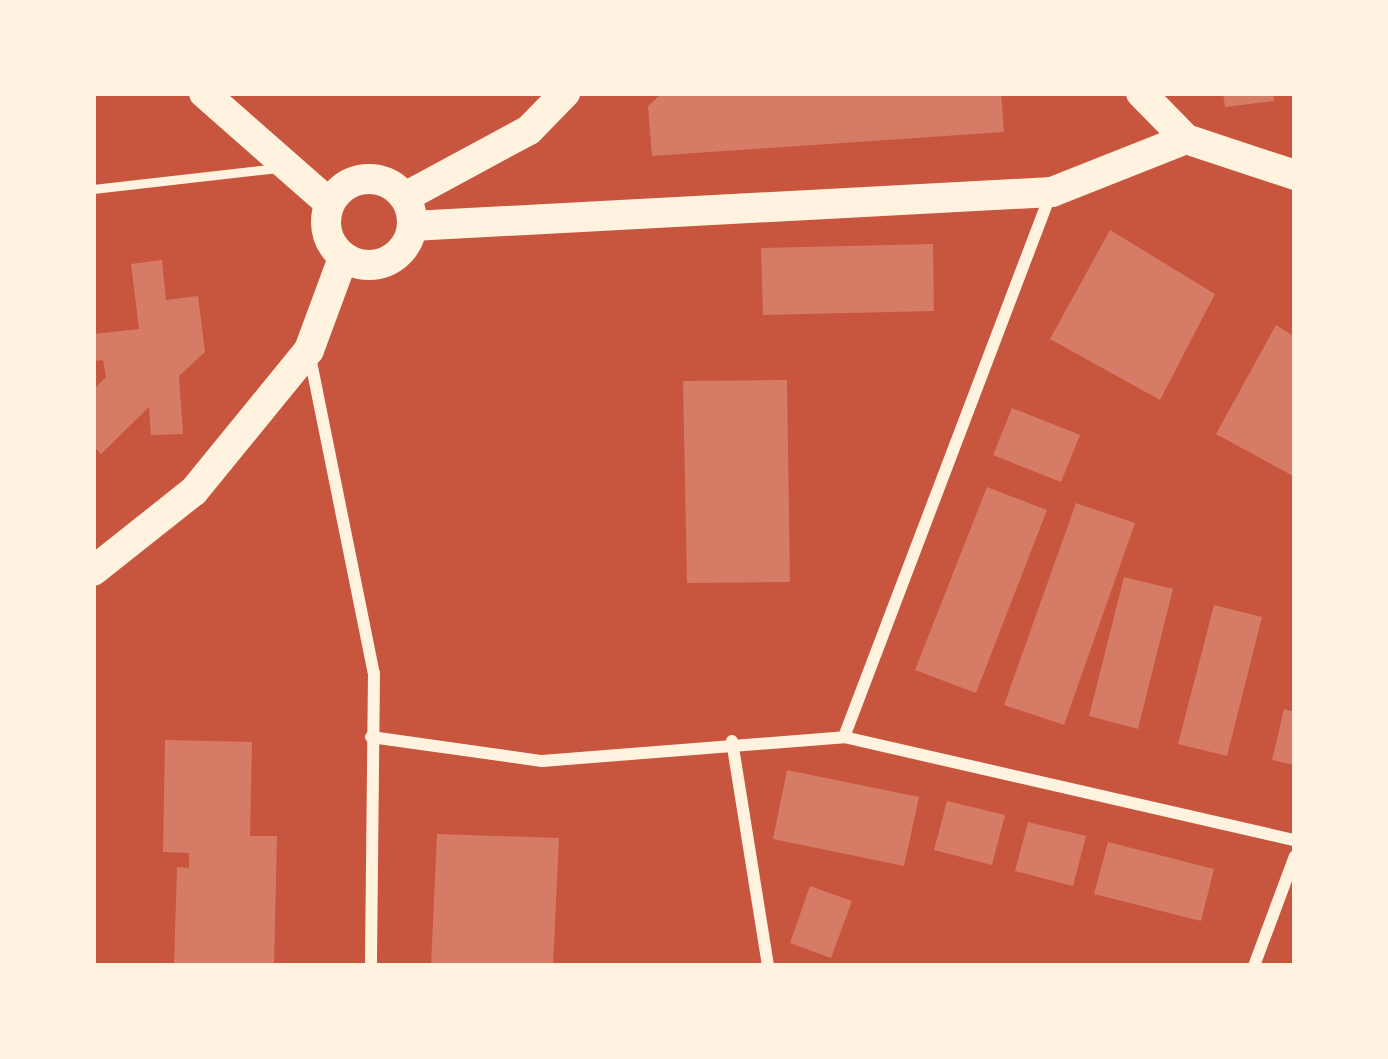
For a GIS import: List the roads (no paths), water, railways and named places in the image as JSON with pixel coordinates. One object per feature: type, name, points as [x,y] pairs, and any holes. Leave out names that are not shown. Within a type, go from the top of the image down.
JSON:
[{"type":"main road","points":[[204,93],[329,203]]},
{"type":"main road","points":[[343,258],[387,262],[408,211],[529,130],[565,93]]},
{"type":"main road","points":[[1141,93],[1186,139],[1295,175]]},
{"type":"main road","points":[[343,258],[326,233],[329,203],[365,178],[408,211],[1052,192],[1186,139]]},
{"type":"main road","points":[[93,571],[194,491],[309,350],[343,258]]},
{"type":"street","points":[[844,737],[1052,192]]},
{"type":"street","points":[[309,350],[374,673],[371,966]]},
{"type":"street","points":[[371,737],[542,761],[732,741],[844,737],[1295,840]]},
{"type":"street","points":[[732,741],[768,966]]},
{"type":"street","points":[[1254,966],[1295,856]]},
{"type":"lane","points":[[93,189],[287,166]]}]
